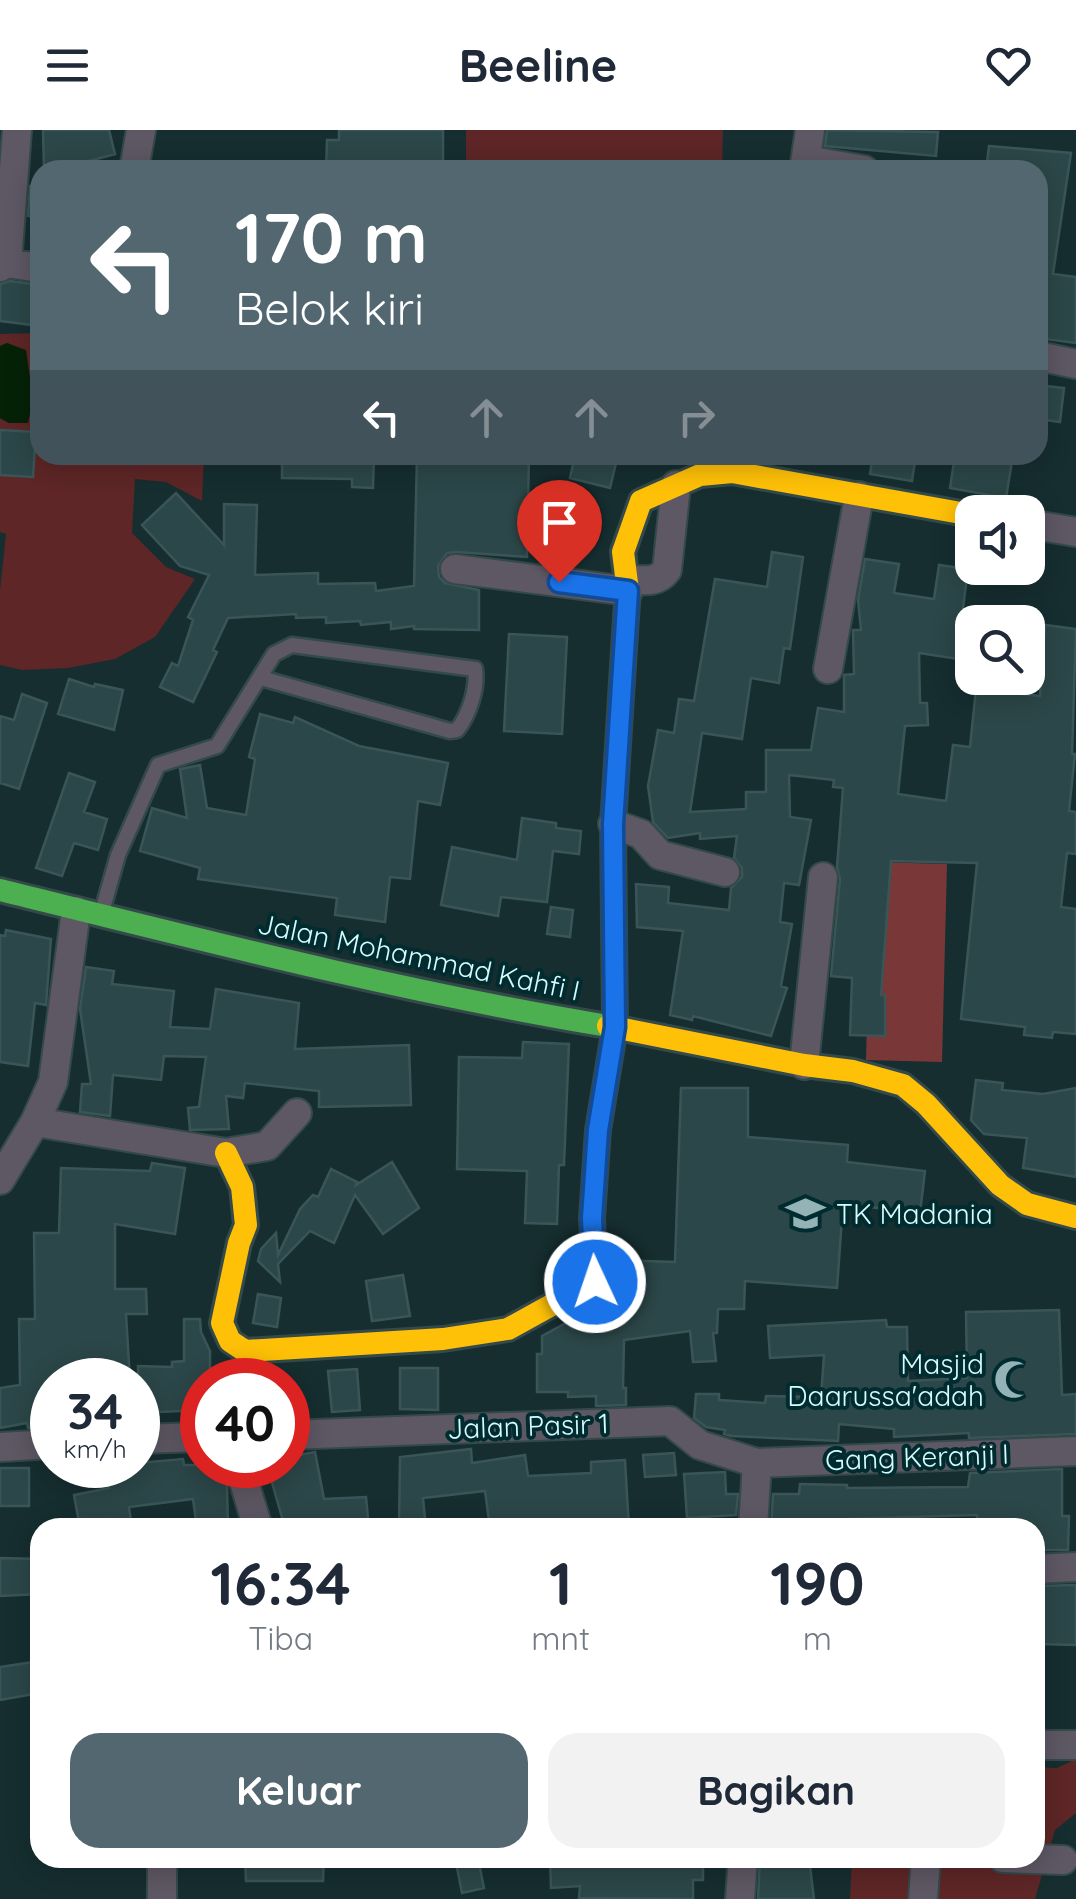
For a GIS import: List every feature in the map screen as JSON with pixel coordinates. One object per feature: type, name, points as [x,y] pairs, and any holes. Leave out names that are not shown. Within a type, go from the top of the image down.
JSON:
[{"type":"street","points":[[17,130],[3,265],[30,267]]},
{"type":"street","points":[[136,160],[140,130]]},
{"type":"street","points":[[806,160],[810,130]]},
{"type":"street","points":[[1048,358],[1076,364]]},
{"type":"street","points":[[226,1153],[242,1188],[246,1225],[222,1323],[230,1341],[244,1351],[443,1339],[508,1329],[595,1282],[592,1218],[598,1130],[615,1027],[613,824],[634,583],[623,552],[641,501],[731,465]]},
{"type":"street","points":[[738,465],[860,496],[955,512]]},
{"type":"street","points":[[456,569],[634,583],[662,577],[667,570],[676,485]]},
{"type":"street","points":[[828,669],[860,496]]},
{"type":"street","points":[[1045,527],[1076,532]]},
{"type":"street","points":[[613,824],[641,834],[660,855],[725,872]]},
{"type":"street","points":[[804,1066],[824,877]]},
{"type":"street","name":"Jalan Mohammad Kahfi I","points":[[0,890],[88,914],[518,1012],[615,1027],[804,1066],[853,1071],[903,1085],[926,1104],[1000,1185],[1027,1204],[1076,1217]]},
{"type":"street","points":[[0,1180],[35,1122],[53,1082],[88,914]]},
{"type":"street","points":[[35,1122],[226,1153],[267,1146],[297,1113]]},
{"type":"street","name":"Jalan Pasir 1","points":[[310,1434],[670,1421],[700,1445],[758,1463]]},
{"type":"street","points":[[0,1447],[30,1445]]},
{"type":"street","name":"Gang Keranji I","points":[[758,1463],[1076,1451]]},
{"type":"street","points":[[755,1518],[758,1463]]},
{"type":"street","points":[[246,1488],[255,1518]]},
{"type":"street","points":[[1045,1569],[1076,1567]]},
{"type":"street","points":[[1045,1745],[1076,1745]]},
{"type":"street","points":[[1045,1859],[1064,1860]]},
{"type":"street","points":[[162,1868],[162,1899]]},
{"type":"street","points":[[740,1899],[742,1868]]},
{"type":"street","points":[[923,1899],[925,1868]]},
{"type":"lane","points":[[88,914],[158,764],[216,746],[274,654],[292,646],[475,669],[477,682],[462,724],[450,731],[261,678]]},
{"type":"shaded area","points":[[466,130],[723,130],[722,160],[466,160]]},
{"type":"shaded area","points":[[30,333],[30,465],[204,465],[202,501],[166,482],[135,479],[132,533],[166,567],[195,579],[155,637],[115,659],[68,668],[22,670],[0,665],[0,590],[6,534],[0,532],[0,475],[33,477],[0,430],[0,418],[9,423],[7,343],[0,346],[0,334]]},
{"type":"shaded area","points":[[7,343],[26,350],[30,378],[28,423],[9,423],[0,418],[0,346]]},
{"type":"shaded area","points":[[871,862],[947,864],[942,1062],[866,1060]]},
{"type":"shaded area","points":[[1076,1759],[1076,1813],[1055,1830],[1045,1864],[1045,1767],[1057,1768]]},
{"type":"shaded area","points":[[852,1868],[1044,1868],[1035,1899],[850,1899]]},
{"type":"building","points":[[43,130],[109,130],[115,154],[93,160],[44,160]]},
{"type":"building","points":[[339,130],[443,130],[443,160],[326,160],[327,140],[339,140]]},
{"type":"building","points":[[827,130],[938,132],[936,156],[825,146]]},
{"type":"building","points":[[989,146],[1071,153],[1053,274],[1076,277],[1076,343],[1048,339],[1048,160],[987,160]]},
{"type":"building","points":[[0,284],[30,284],[30,325],[0,321]]},
{"type":"building","points":[[1048,386],[1064,388],[1060,422],[1048,420]]},
{"type":"building","points":[[0,430],[30,432],[33,477],[0,475]]},
{"type":"building","points":[[282,465],[374,465],[373,488],[352,487],[352,479],[282,478]]},
{"type":"building","points":[[417,465],[529,465],[527,557],[456,552],[447,553],[438,566],[439,577],[445,583],[479,590],[479,630],[414,626],[391,629],[391,622],[326,623],[326,617],[296,618],[296,614],[228,618],[193,702],[160,687],[172,663],[178,666],[193,620],[188,617],[209,575],[180,566],[142,525],[176,493],[224,545],[224,504],[257,505],[255,575],[318,573],[318,584],[375,583],[376,591],[414,586]]},
{"type":"building","points":[[573,465],[616,465],[610,488],[570,478]]},
{"type":"building","points":[[871,465],[914,465],[912,481],[870,474]]},
{"type":"building","points":[[953,465],[1011,465],[1006,495],[950,488]]},
{"type":"building","points":[[772,552],[803,557],[790,649],[784,648],[779,683],[751,678],[742,739],[702,733],[690,812],[746,809],[746,792],[766,792],[766,750],[811,750],[818,708],[844,712],[844,675],[854,674],[853,630],[861,630],[858,600],[865,559],[899,564],[894,593],[934,599],[939,565],[955,567],[955,585],[966,585],[963,605],[955,605],[955,658],[919,653],[920,703],[927,703],[928,725],[905,726],[898,794],[946,801],[953,745],[970,747],[975,695],[1045,695],[1045,625],[1076,629],[1075,754],[1069,811],[1076,812],[1076,854],[1067,853],[1061,907],[1076,909],[1076,1034],[1053,1032],[1052,1038],[1024,1035],[1025,1027],[961,1019],[977,863],[891,861],[881,995],[885,995],[885,1036],[850,1035],[852,978],[831,976],[843,788],[833,787],[834,780],[789,775],[790,817],[811,820],[799,885],[784,883],[780,922],[792,924],[781,986],[787,988],[771,1036],[693,1016],[692,1020],[670,1015],[683,931],[637,927],[636,884],[669,887],[668,903],[729,910],[731,888],[742,877],[742,868],[734,858],[737,836],[700,839],[700,833],[668,838],[653,822],[648,786],[658,730],[674,733],[679,699],[694,701],[715,579],[767,587]]},
{"type":"building","points":[[509,634],[567,637],[562,734],[504,731]]},
{"type":"building","points":[[69,679],[123,690],[114,730],[58,714]]},
{"type":"building","points":[[22,694],[47,703],[19,789],[0,783],[0,716],[14,720]]},
{"type":"building","points":[[260,714],[293,723],[295,717],[359,746],[448,763],[440,805],[418,801],[410,879],[390,877],[385,922],[335,915],[337,898],[198,879],[200,868],[140,851],[152,808],[187,818],[180,769],[200,765],[207,808],[246,815],[255,759],[249,757]]},
{"type":"building","points":[[69,773],[95,782],[84,812],[107,819],[98,850],[74,843],[62,876],[36,868]]},
{"type":"building","points":[[522,818],[581,831],[579,854],[553,851],[547,902],[501,897],[498,916],[441,905],[452,847],[517,860]]},
{"type":"building","points":[[551,907],[573,910],[570,937],[547,934]]},
{"type":"building","points":[[6,930],[51,939],[46,1005],[35,1003],[28,1066],[0,1062],[0,935],[5,936]]},
{"type":"building","points":[[86,967],[114,971],[112,984],[174,991],[170,1027],[210,1029],[216,989],[299,1003],[295,1049],[409,1045],[411,1105],[319,1107],[319,1091],[245,1083],[243,1098],[226,1096],[229,1129],[190,1130],[188,1108],[199,1107],[206,1057],[164,1056],[161,1080],[113,1075],[110,1116],[80,1112],[82,1084],[91,1084],[80,1009]]},
{"type":"building","points":[[523,1042],[569,1044],[564,1165],[559,1165],[557,1224],[525,1223],[527,1171],[457,1169],[459,1057],[522,1058]]},
{"type":"building","points":[[976,1080],[1003,1083],[1002,1090],[1043,1094],[1076,1088],[1076,1177],[1023,1168],[1027,1138],[984,1134],[971,1120]]},
{"type":"building","points":[[681,1088],[748,1088],[748,1137],[848,1145],[847,1162],[925,1171],[920,1213],[843,1204],[837,1288],[745,1281],[744,1309],[718,1309],[717,1333],[713,1333],[716,1361],[693,1362],[690,1331],[624,1340],[626,1405],[596,1406],[596,1396],[537,1392],[537,1354],[542,1354],[542,1336],[577,1317],[604,1317],[605,1301],[614,1293],[617,1281],[617,1260],[675,1262]]},
{"type":"building","points":[[392,1162],[419,1208],[383,1234],[355,1195],[334,1243],[310,1231],[278,1264],[280,1282],[258,1261],[261,1249],[276,1233],[278,1255],[300,1209],[313,1195],[318,1197],[331,1169],[357,1182],[356,1185]]},
{"type":"building","points":[[152,1163],[185,1168],[175,1234],[115,1224],[115,1289],[146,1289],[147,1314],[126,1314],[129,1358],[30,1358],[30,1428],[27,1423],[0,1428],[0,1388],[20,1385],[19,1319],[35,1319],[34,1233],[59,1233],[61,1168],[150,1171]]},
{"type":"building","points":[[403,1275],[410,1316],[372,1321],[366,1281]]},
{"type":"building","points":[[258,1294],[281,1298],[277,1327],[253,1323]]},
{"type":"building","points":[[1059,1310],[1062,1395],[1076,1394],[1076,1434],[894,1437],[894,1429],[839,1424],[838,1441],[731,1436],[694,1418],[696,1394],[765,1403],[766,1396],[821,1397],[824,1355],[770,1358],[768,1326],[886,1320],[887,1327],[907,1327],[908,1381],[967,1378],[966,1312]]},
{"type":"building","points":[[184,1319],[200,1319],[210,1358],[184,1358]]},
{"type":"building","points":[[180,1361],[180,1411],[160,1412],[160,1367],[172,1367],[172,1362]]},
{"type":"building","points":[[400,1368],[438,1368],[438,1410],[400,1409]]},
{"type":"building","points":[[357,1369],[360,1410],[332,1412],[328,1371]]},
{"type":"building","points":[[471,1449],[472,1463],[525,1455],[528,1476],[591,1473],[591,1462],[625,1460],[628,1518],[489,1518],[485,1491],[423,1498],[425,1518],[399,1518],[400,1457]]},
{"type":"building","points":[[315,1452],[324,1499],[366,1497],[368,1518],[282,1518],[274,1488],[310,1488],[310,1453]]},
{"type":"building","points":[[674,1453],[676,1475],[645,1477],[643,1455]]},
{"type":"building","points":[[180,1459],[180,1488],[227,1488],[228,1518],[196,1518],[193,1499],[129,1507],[131,1518],[78,1518],[74,1495],[109,1488],[160,1488],[160,1461]]},
{"type":"building","points":[[0,1468],[29,1468],[29,1506],[0,1506]]},
{"type":"building","points":[[1062,1469],[1062,1516],[1069,1516],[1068,1550],[1045,1550],[1045,1518],[772,1518],[773,1494],[799,1494],[800,1484],[847,1488],[968,1487],[970,1473]]},
{"type":"building","points":[[725,1472],[726,1494],[738,1494],[736,1515],[687,1518],[684,1474]]},
{"type":"building","points":[[0,1558],[30,1559],[30,1594],[0,1596]]},
{"type":"building","points":[[1076,1585],[1076,1645],[1045,1644],[1045,1586]]},
{"type":"building","points":[[30,1662],[30,1695],[0,1700],[0,1667]]},
{"type":"building","points":[[245,1868],[324,1868],[323,1881],[246,1881]]},
{"type":"building","points":[[457,1868],[480,1868],[484,1888],[462,1893]]},
{"type":"building","points":[[550,1868],[703,1868],[703,1880],[693,1880],[693,1899],[579,1898],[580,1886],[551,1888]]},
{"type":"building","points":[[760,1868],[810,1868],[814,1899],[758,1899]]},
{"type":"traffic: fast","points":[[594,1258],[592,1218],[598,1130],[615,1027],[613,824],[626,618]]},
{"type":"traffic: fast","points":[[0,890],[379,981],[608,1026]]},
{"type":"traffic: slow","points":[[626,618],[628,591],[623,552],[641,501],[700,475],[732,472],[955,512]]},
{"type":"traffic: slow","points":[[608,1026],[853,1071],[903,1085],[926,1104],[1000,1185],[1027,1204],[1076,1217]]},
{"type":"traffic: slow","points":[[226,1153],[242,1187],[246,1225],[222,1323],[230,1341],[245,1351],[443,1339],[508,1329],[595,1281],[594,1258]]},
{"type":"place","name":"TK Madania","points":[[806,1214]]},
{"type":"place","name":"Masjid Daarussa'adah","points":[[1014,1380]]},
{"type":"route","points":[[559,582],[628,591],[613,824],[615,1027],[598,1130],[592,1218],[595,1282]]}]
